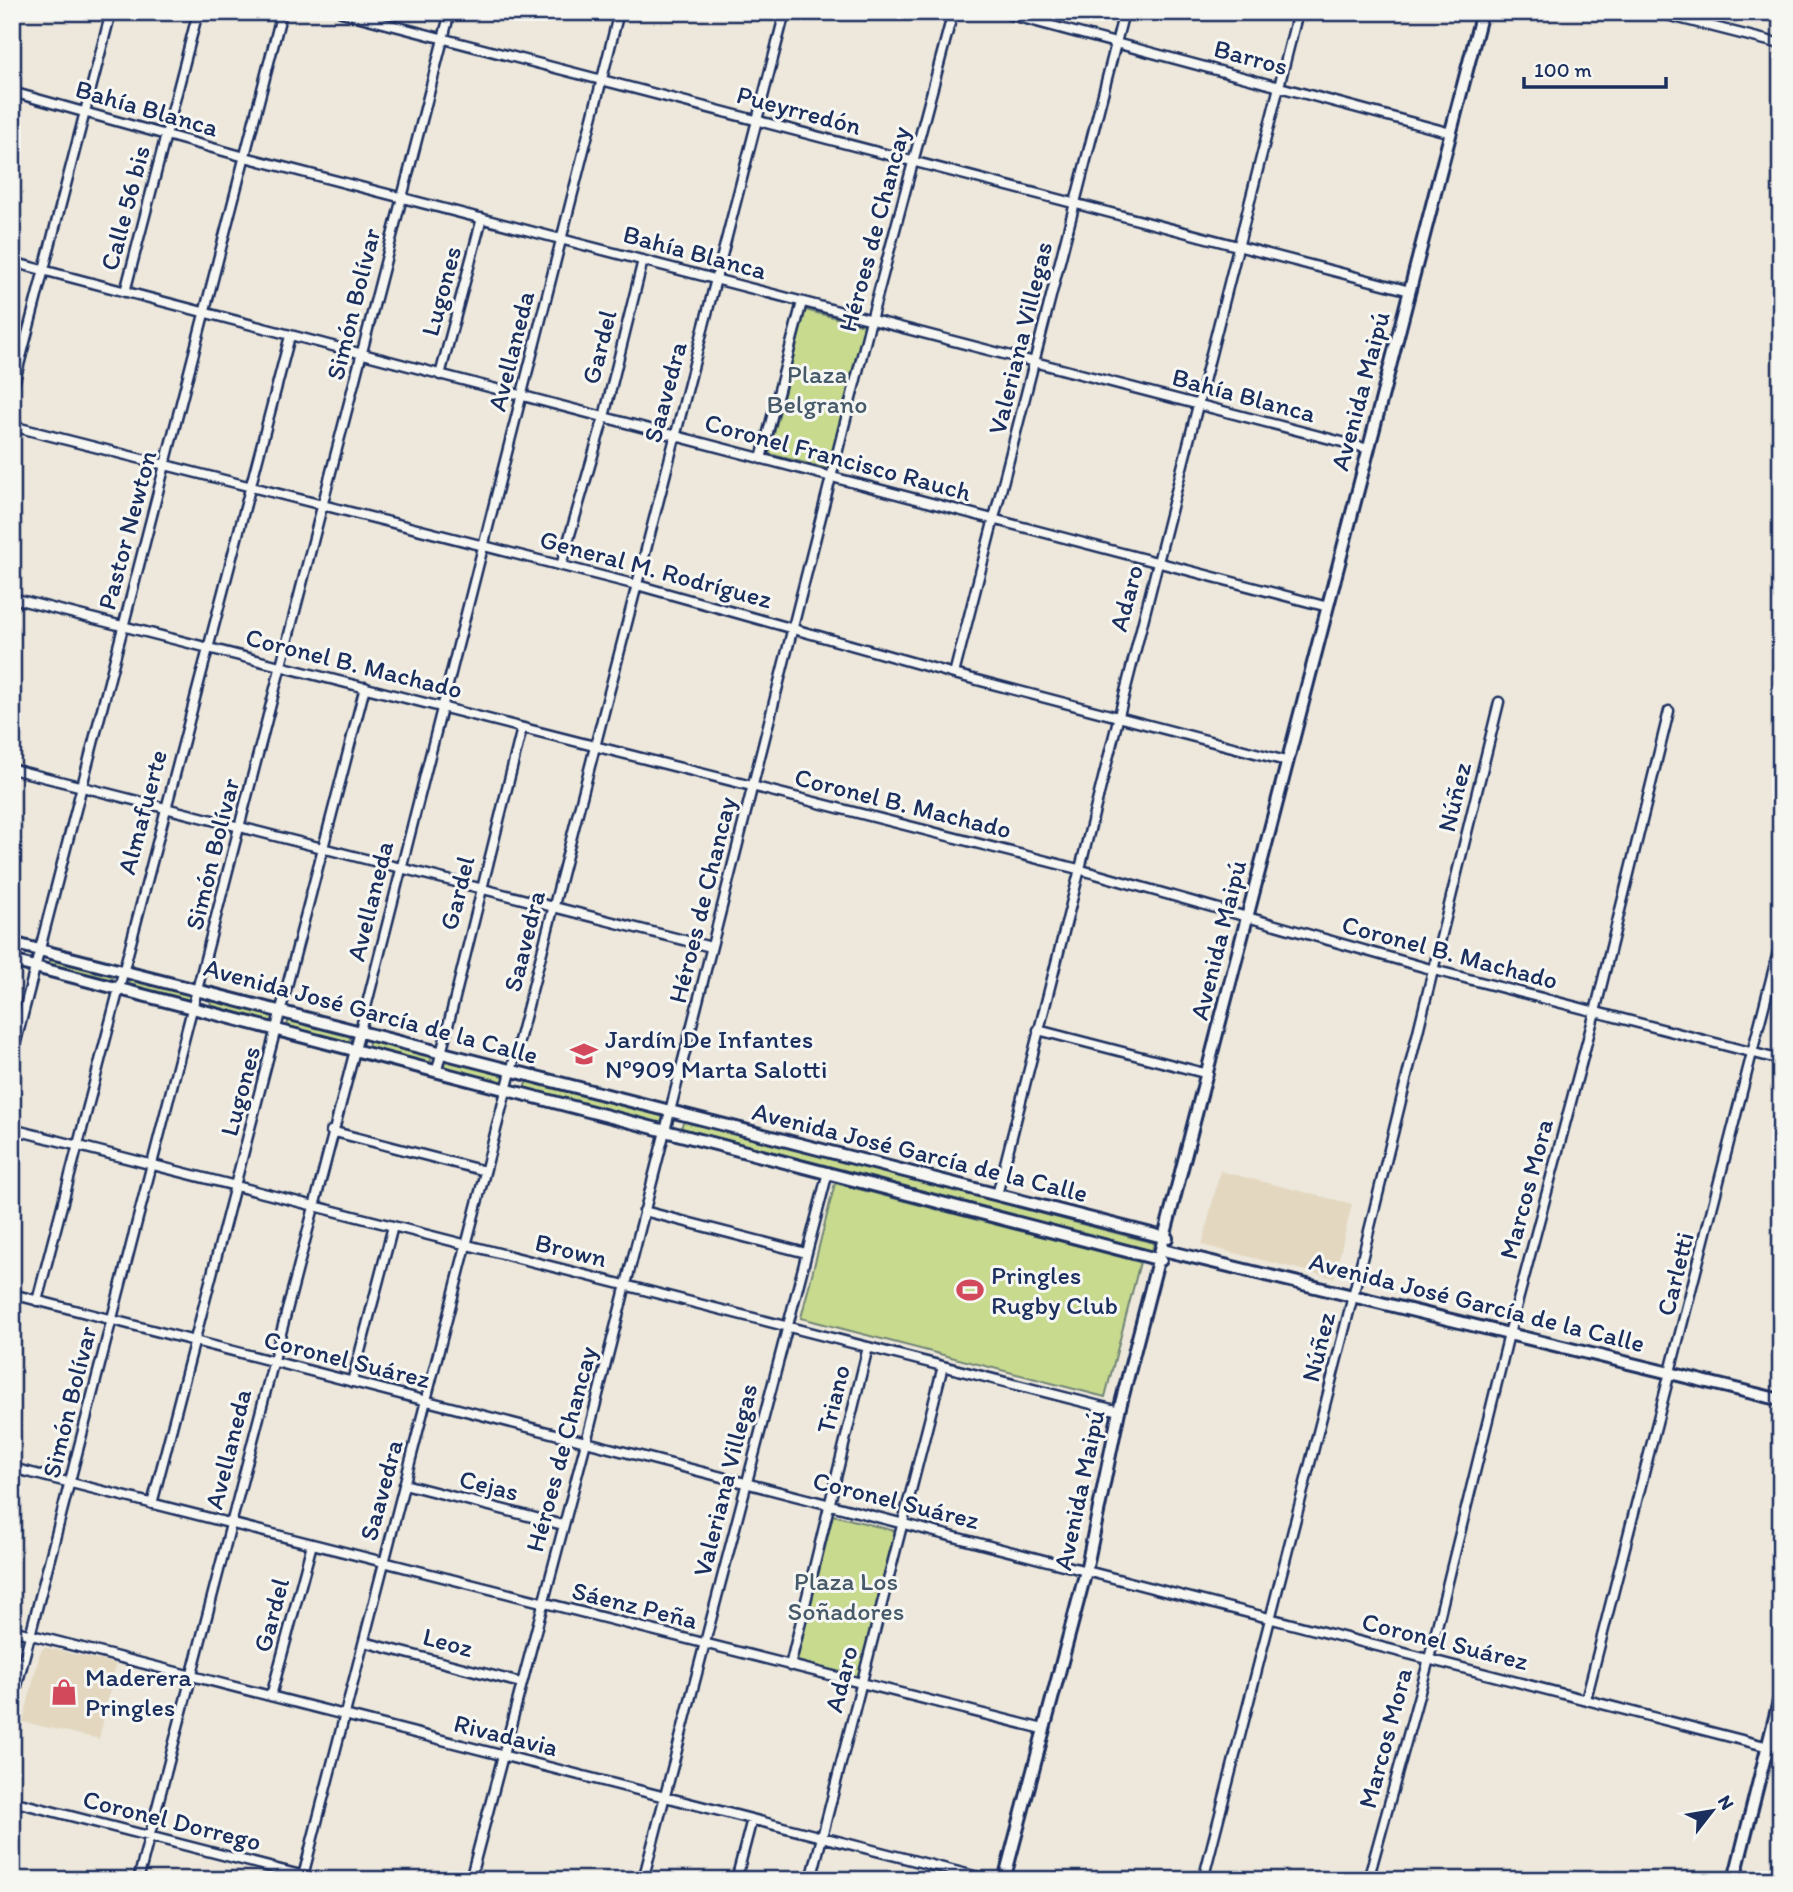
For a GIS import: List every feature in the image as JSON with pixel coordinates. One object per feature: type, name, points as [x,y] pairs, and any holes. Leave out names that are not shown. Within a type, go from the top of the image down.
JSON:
[{"type":"main road","name":"Avenida Maipú","points":[[1004,1880],[1086,1571],[1119,1411],[1164,1249],[1286,761],[1482,12]]},
{"type":"main road","name":"Avenida José García de la Calle","points":[[12,943],[996,1195],[1164,1249]]},
{"type":"main road","name":"Avenida José García de la Calle","points":[[12,961],[195,1006],[828,1172],[1164,1249],[1781,1400]]},
{"type":"main road","points":[[1734,1880],[1781,1693]]},
{"type":"street","points":[[12,392],[110,12]]},
{"type":"street","name":"Calle 56 bis","points":[[125,292],[198,12]]},
{"type":"street","name":"Pastor Newton","points":[[12,1057],[42,951],[282,12]]},
{"type":"street","name":"Pueyrredón","points":[[341,12],[368,16],[914,163],[1410,291]]},
{"type":"street","name":"Simón Bolívar","points":[[12,1705],[200,989],[239,827],[450,12]]},
{"type":"street","name":"Avellaneda","points":[[138,1880],[331,1131],[360,1031],[619,12]]},
{"type":"street","name":"Saavedra","points":[[303,1878],[485,1171],[509,1089],[785,12]]},
{"type":"street","name":"Héroes de Chancay","points":[[470,1880],[586,1442],[871,320],[953,12]]},
{"type":"street","name":"Barros","points":[[1000,12],[1451,133]]},
{"type":"street","name":"Valeriana Villegas","points":[[954,674],[1125,12]]},
{"type":"street","name":"Adaro","points":[[996,1195],[1298,12]]},
{"type":"street","points":[[1655,12],[1781,44]]},
{"type":"street","name":"Bahía Blanca","points":[[12,92],[245,157],[1369,449]]},
{"type":"street","name":"Lugones","points":[[440,375],[482,218]]},
{"type":"street","name":"Gardel","points":[[561,566],[604,417],[643,260]]},
{"type":"street","name":"Coronel Francisco Rauch","points":[[12,262],[1328,607]]},
{"type":"street","points":[[761,459],[802,302]]},
{"type":"street","name":"Almafuerte","points":[[37,1301],[121,970],[290,336]]},
{"type":"street","name":"General M. Rodríguez","points":[[12,426],[637,585],[954,674],[1286,761]]},
{"type":"street","name":"Coronel B. Machado","points":[[12,598],[1078,869],[1434,970],[1781,1060]]},
{"type":"street","name":"Lugones","points":[[152,1504],[365,688]]},
{"type":"street","name":"Núñez","points":[[1203,1880],[1353,1296],[1499,702]]},
{"type":"street","name":"Marcos Mora","points":[[1368,1880],[1429,1659],[1509,1334],[1595,1012],[1669,711]]},
{"type":"street","name":"Gardel","points":[[436,1070],[522,727]]},
{"type":"street","points":[[12,769],[711,947]]},
{"type":"street","name":"Carletti","points":[[1586,1699],[1672,1373],[1781,940]]},
{"type":"street","points":[[1038,1030],[1208,1074]]},
{"type":"street","name":"Brown","points":[[12,1129],[1119,1411]]},
{"type":"street","points":[[331,1131],[485,1171]]},
{"type":"street","name":"Valeriana Villegas","points":[[643,1880],[828,1172]]},
{"type":"street","points":[[644,1211],[806,1253]]},
{"type":"street","points":[[352,1382],[393,1226]]},
{"type":"street","name":"Coronel Suárez","points":[[12,1294],[1769,1746]]},
{"type":"street","name":"Triano","points":[[790,1666],[869,1347]]},
{"type":"street","name":"Adaro","points":[[811,1880],[943,1366]]},
{"type":"street","name":"Sáenz Peña","points":[[12,1468],[1043,1729]]},
{"type":"street","name":"Cejas","points":[[404,1484],[563,1525]]},
{"type":"street","name":"Gardel","points":[[271,1696],[312,1544]]},
{"type":"street","name":"Rivadavia","points":[[12,1630],[990,1880]]},
{"type":"street","name":"Leoz","points":[[364,1642],[521,1683]]},
{"type":"street","name":"Coronel Dorrego","points":[[12,1801],[303,1878],[320,1880]]},
{"type":"street","points":[[736,1880],[752,1819]]},
{"type":"shaded area","points":[[1220,1171],[1352,1204],[1334,1278],[1202,1245]]},
{"type":"shaded area","points":[[44,1647],[116,1664],[99,1739],[23,1722],[40,1653]]},
{"type":"green space","name":"Plaza Belgrano","points":[[805,310],[865,325],[829,469],[769,454]]},
{"type":"green space","points":[[51,956],[114,972],[112,981],[49,965]]},
{"type":"green space","points":[[130,977],[192,992],[190,1001],[128,985]]},
{"type":"green space","points":[[212,997],[274,1013],[272,1022],[210,1006]]},
{"type":"green space","points":[[289,1018],[351,1034],[349,1042],[287,1027]]},
{"type":"green space","points":[[370,1038],[433,1054],[430,1063],[368,1047]]},
{"type":"green space","points":[[445,1059],[508,1075],[506,1083],[443,1067]]},
{"type":"green space","points":[[527,1080],[664,1115],[662,1124],[524,1089]]},
{"type":"green space","points":[[684,1120],[1154,1243],[1152,1251],[681,1128]]},
{"type":"green space","name":"Pringles Rugby Club","points":[[835,1183],[1140,1262],[1105,1397],[801,1318]]},
{"type":"green space","name":"Plaza Los Soñadores","points":[[833,1515],[895,1531],[858,1677],[797,1661]]},
{"type":"place","name":"Jardín De Infantes Nº909 Marta Salotti","points":[[584,1054]]},
{"type":"place","name":"Pringles Rugby Club","points":[[970,1290]]},
{"type":"place","name":"Maderera Pringles","points":[[64,1692]]}]
